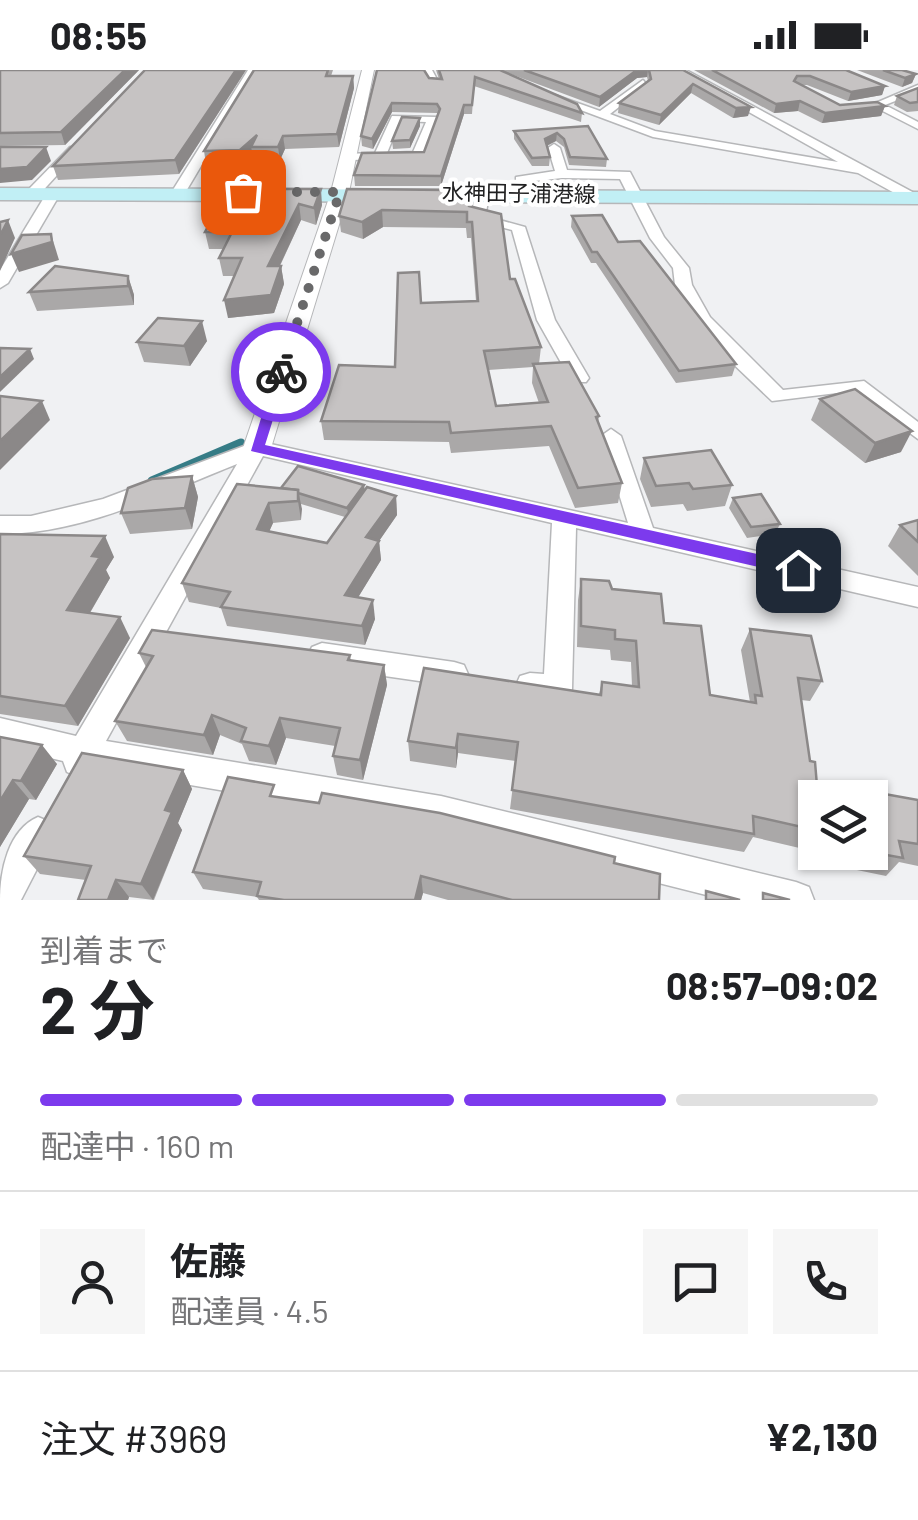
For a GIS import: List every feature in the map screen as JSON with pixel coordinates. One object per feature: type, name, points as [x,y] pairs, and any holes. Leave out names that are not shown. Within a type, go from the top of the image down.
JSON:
[{"type":"main road","name":"水神田子浦港線","points":[[0,194],[483,192],[916,198]]},
{"type":"street","points":[[178,193],[253,70]]},
{"type":"street","points":[[2,900],[150,630],[256,448],[340,192],[368,70]]},
{"type":"street","points":[[426,70],[436,83]]},
{"type":"street","points":[[680,70],[916,198]]},
{"type":"street","points":[[602,115],[643,83]]},
{"type":"street","points":[[884,88],[900,94]]},
{"type":"street","points":[[860,107],[876,105],[918,88]]},
{"type":"street","points":[[536,91],[652,134],[865,170]]},
{"type":"street","points":[[876,105],[918,126]]},
{"type":"street","points":[[348,157],[380,157],[418,156],[433,118],[396,118],[380,157]]},
{"type":"street","points":[[32,194],[84,139]]},
{"type":"street","points":[[554,148],[562,174]]},
{"type":"street","points":[[53,153],[71,153]]},
{"type":"street","points":[[521,180],[562,174],[625,175],[657,238],[680,268],[680,285],[730,353],[779,397],[858,386],[918,432]]},
{"type":"street","points":[[483,192],[477,218],[518,227],[546,320],[579,378]]},
{"type":"street","points":[[0,283],[53,194]]},
{"type":"street","points":[[610,436],[644,537]]},
{"type":"street","points":[[0,524],[32,525],[108,506],[256,448],[918,597]]},
{"type":"street","points":[[286,650],[558,689],[564,518]]},
{"type":"street","points":[[150,630],[189,636]]},
{"type":"street","points":[[0,732],[83,752],[441,812],[796,900]]},
{"type":"building","points":[[0,70],[125,70],[61,132],[0,133]]},
{"type":"building","points":[[145,70],[236,70],[175,160],[53,166]]},
{"type":"building","points":[[254,70],[328,70],[326,76],[353,76],[337,134],[283,136],[278,147],[251,147],[257,135],[240,150],[204,151]]},
{"type":"building","points":[[377,70],[424,70],[429,78],[442,79],[439,70],[500,70],[577,104],[582,113],[475,77],[472,105],[464,105],[441,176],[354,175],[362,153],[424,152],[440,109],[437,104],[392,103],[372,139],[361,136]]},
{"type":"building","points":[[524,70],[637,70],[600,97]]},
{"type":"building","points":[[649,70],[683,70],[751,107],[736,108],[693,84],[661,115],[619,103],[651,79]]},
{"type":"building","points":[[712,70],[846,70],[885,86],[851,92],[810,76],[797,76],[794,81],[840,105],[877,102],[885,106],[825,113],[800,101],[776,104]]},
{"type":"building","points":[[883,70],[902,70],[916,74],[905,78]]},
{"type":"building","points":[[918,88],[918,102],[910,103],[897,96]]},
{"type":"building","points":[[402,117],[420,118],[410,140],[392,141]]},
{"type":"building","points":[[588,126],[607,159],[570,157],[564,139],[557,133],[545,139],[550,157],[532,158],[514,131]]},
{"type":"building","points":[[0,147],[46,147],[27,167],[0,169]]},
{"type":"building","points":[[228,189],[321,189],[314,208],[299,204],[268,266],[281,266],[271,295],[224,300],[242,258],[219,258],[232,232],[205,232]]},
{"type":"building","points":[[347,189],[447,190],[447,196],[469,192],[469,206],[501,214],[510,279],[515,279],[541,347],[484,351],[496,406],[548,402],[533,364],[569,362],[599,416],[596,417],[622,483],[578,488],[551,426],[451,433],[449,422],[321,421],[339,365],[395,367],[398,273],[419,272],[421,303],[478,301],[472,222],[467,222],[467,212],[382,210],[362,222],[339,216]]},
{"type":"building","points":[[602,215],[618,242],[640,241],[736,364],[679,371],[597,252],[592,252],[572,216]]},
{"type":"building","points":[[51,234],[52,242],[11,254],[22,235]]},
{"type":"building","points":[[55,266],[128,276],[128,286],[29,292]]},
{"type":"building","points":[[158,318],[202,321],[184,346],[137,342]]},
{"type":"building","points":[[0,348],[30,349],[0,377]]},
{"type":"building","points":[[855,389],[912,431],[875,443],[820,399]]},
{"type":"building","points":[[0,396],[42,401],[0,441]]},
{"type":"building","points":[[711,450],[732,485],[693,489],[689,483],[656,486],[644,458]]},
{"type":"building","points":[[298,466],[364,485],[347,508],[298,490],[281,488]]},
{"type":"building","points":[[192,476],[185,508],[121,513],[128,488],[152,479]]},
{"type":"building","points":[[237,484],[298,490],[298,501],[269,503],[257,529],[327,543],[367,487],[396,496],[366,537],[379,541],[345,595],[373,600],[362,626],[221,607],[230,592],[182,583]]},
{"type":"building","points":[[761,494],[780,524],[751,527],[733,498]]},
{"type":"building","points":[[918,520],[918,542],[900,525]]},
{"type":"building","points":[[0,534],[105,536],[92,556],[100,557],[67,610],[120,617],[65,706],[0,696]]},
{"type":"building","points":[[581,579],[609,581],[612,589],[661,594],[664,623],[701,626],[710,695],[756,703],[755,695],[762,696],[750,629],[811,636],[822,681],[798,678],[810,761],[815,762],[816,780],[798,780],[798,826],[753,816],[754,834],[512,790],[518,742],[458,734],[456,748],[408,741],[424,668],[601,695],[602,682],[639,687],[636,641],[615,639],[615,630],[581,626]]},
{"type":"building","points":[[152,630],[350,655],[348,660],[384,665],[360,760],[333,756],[340,728],[280,718],[269,746],[241,741],[246,728],[212,715],[204,735],[115,721],[153,656],[139,653]]},
{"type":"building","points":[[0,737],[42,745],[21,781],[13,780],[0,801]]},
{"type":"building","points":[[82,753],[183,770],[165,810],[172,812],[141,884],[116,880],[108,900],[78,900],[91,866],[24,856]]},
{"type":"building","points":[[228,777],[274,785],[270,796],[319,803],[322,793],[440,813],[615,857],[614,863],[660,874],[659,900],[512,900],[421,876],[415,900],[284,900],[257,896],[261,882],[193,872]]},
{"type":"building","points":[[888,795],[918,800],[918,844],[899,841],[903,858],[888,855]]},
{"type":"building","points":[[706,891],[740,900],[706,900]]},
{"type":"building","points":[[763,893],[790,900],[763,900]]},
{"type":"waterway","points":[[152,481],[241,443]]},
{"type":"way so far","points":[[243,192],[340,192],[281,372]]},
{"type":"route","points":[[281,372],[256,448],[798,570]]}]
